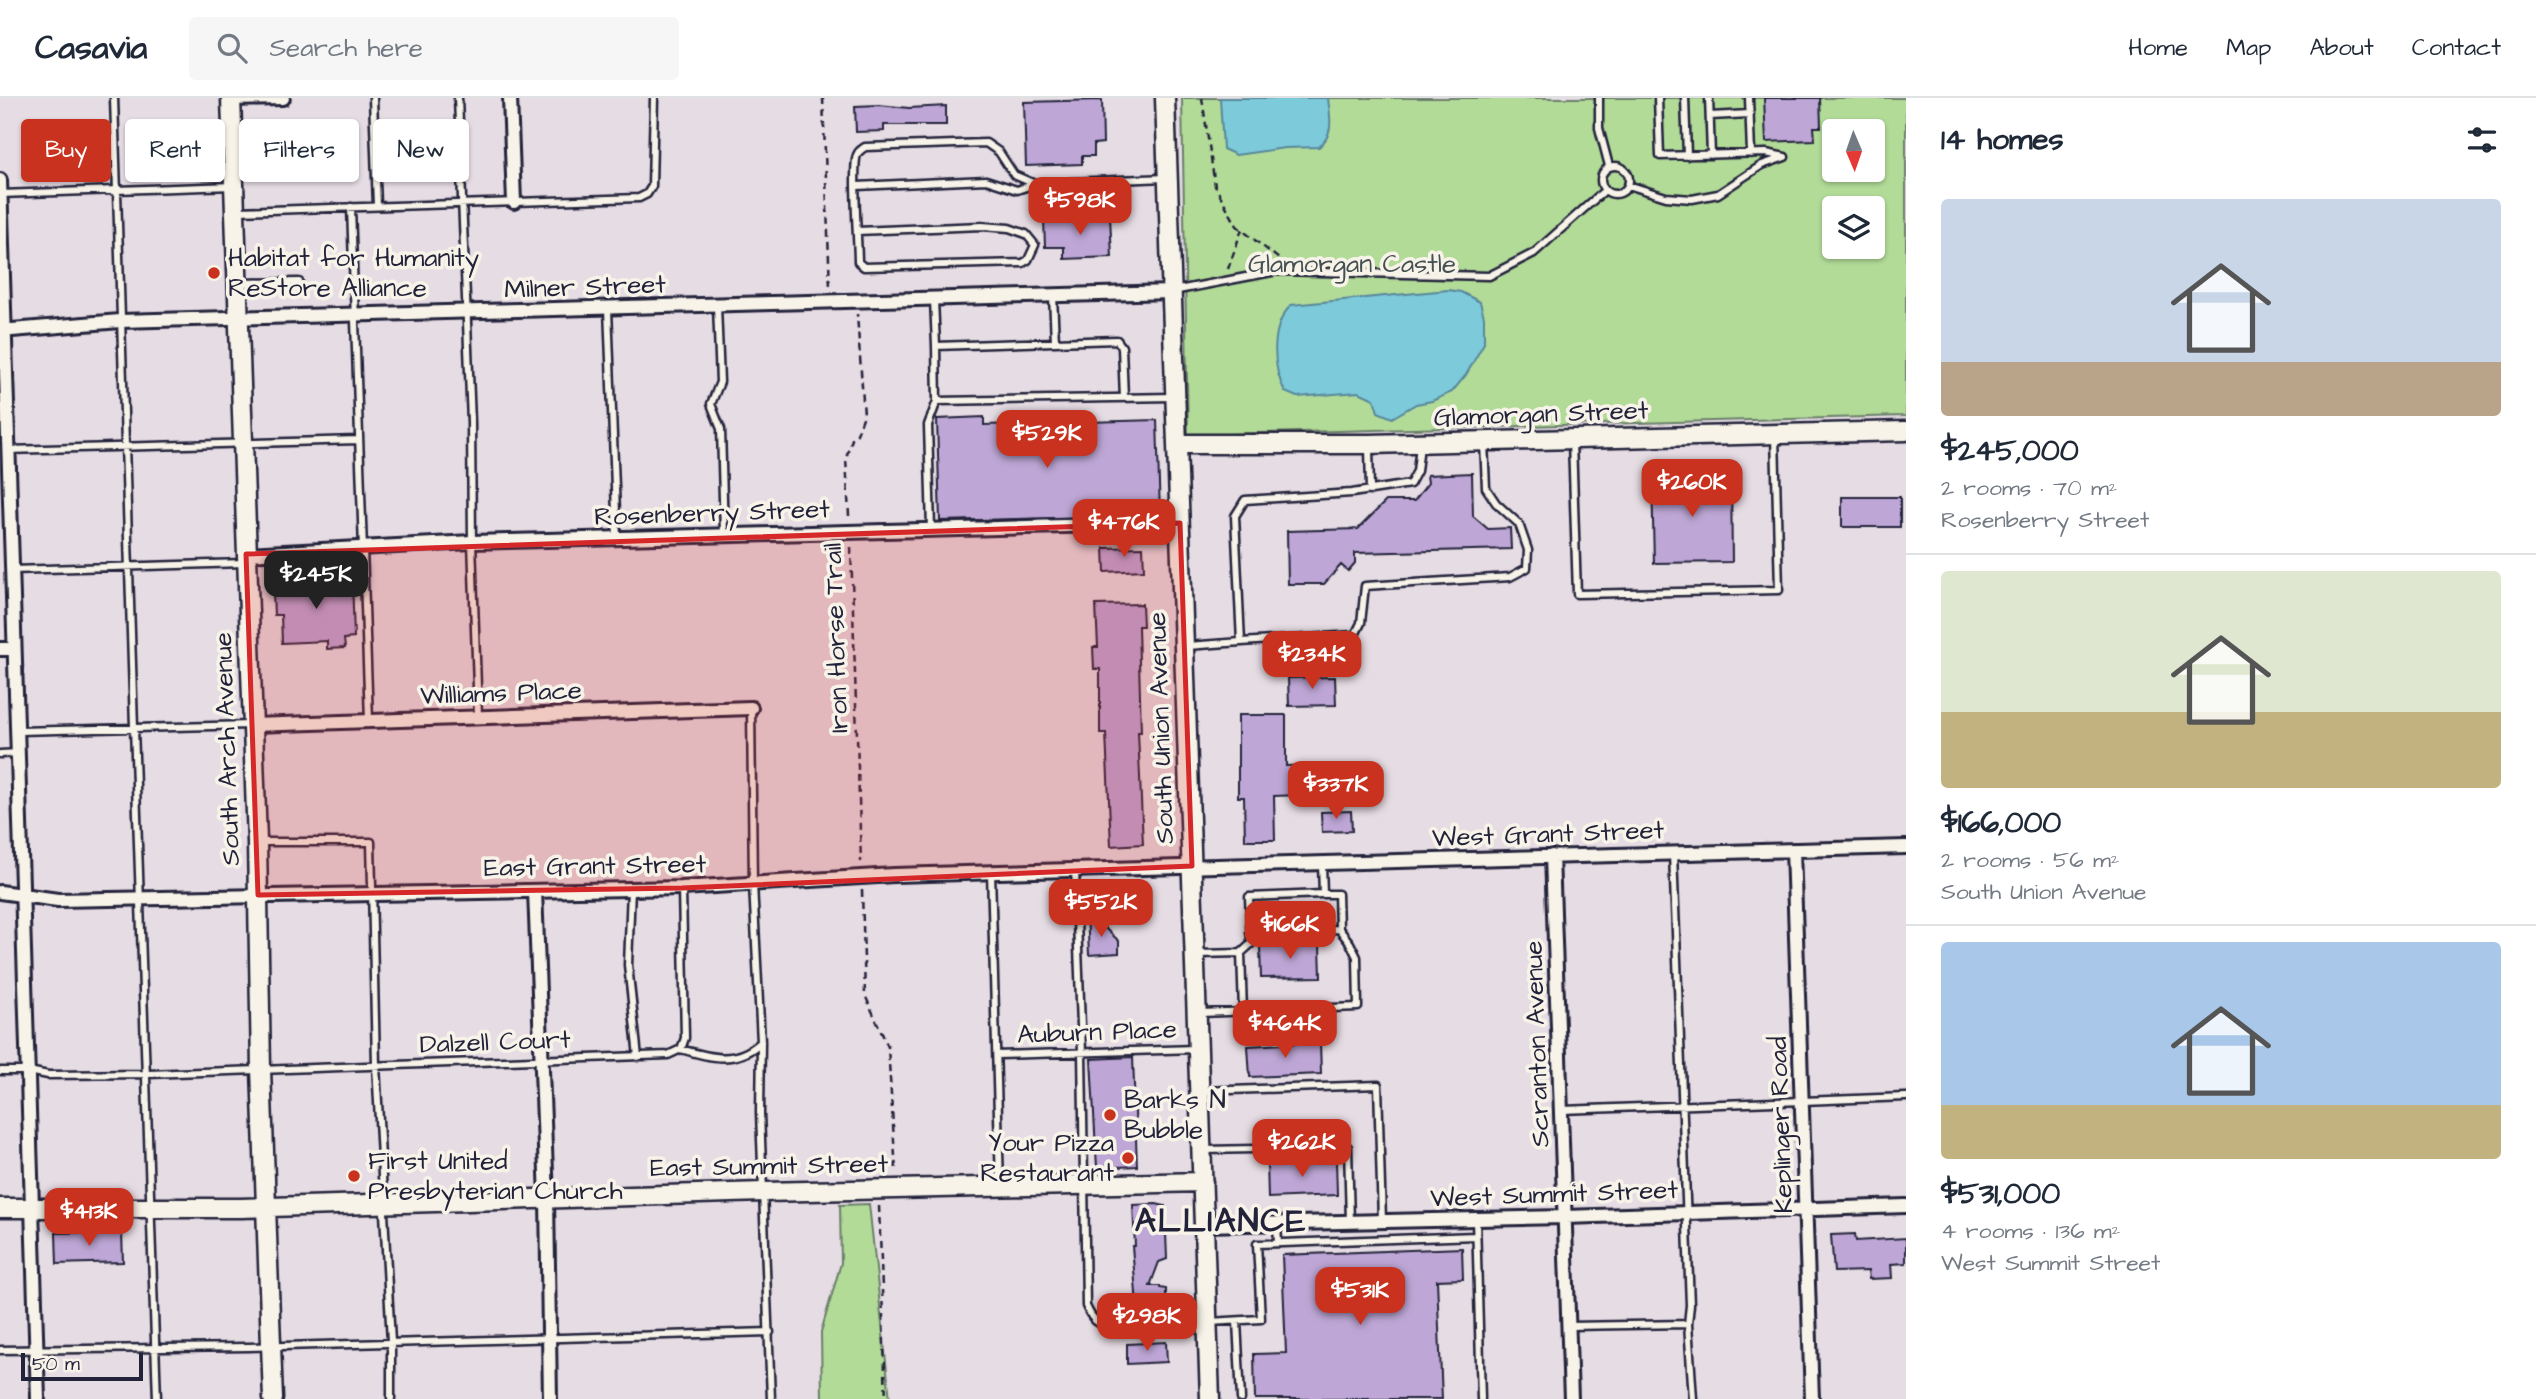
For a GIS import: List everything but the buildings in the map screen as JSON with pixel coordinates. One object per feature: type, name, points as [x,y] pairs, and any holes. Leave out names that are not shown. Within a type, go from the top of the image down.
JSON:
[{"type":"street","points":[[231,99],[283,98]]},
{"type":"street","points":[[510,98],[514,202]]},
{"type":"street","name":"South Union Avenue","points":[[1165,98],[1210,1399]]},
{"type":"street","name":"South Arch Avenue","points":[[231,99],[273,1399]]},
{"type":"street","points":[[0,180],[2,330],[8,450],[5,511],[12,570],[19,730],[38,1399]]},
{"type":"street","name":"Milner Street","points":[[2,330],[120,321],[239,320],[1172,292]]},
{"type":"street","name":"Glamorgan Street","points":[[1177,444],[1484,442],[1906,431]]},
{"type":"street","name":"Rosenberry Street","points":[[246,558],[472,542],[1180,523]]},
{"type":"street","points":[[0,649],[15,649]]},
{"type":"street","name":"Williams Place","points":[[253,725],[751,708]]},
{"type":"street","name":"West Grant Street","points":[[1192,866],[1906,846]]},
{"type":"street","name":"Keplinger Road","points":[[1793,850],[1812,1399]]},
{"type":"street","name":"Scranton Avenue","points":[[1552,856],[1571,1399]]},
{"type":"street","name":"East Grant Street","points":[[0,892],[58,900],[681,888],[862,877],[1192,866]]},
{"type":"street","points":[[535,891],[547,1198],[550,1399]]},
{"type":"street","name":"East Summit Street","points":[[0,1208],[268,1207],[1203,1182]]},
{"type":"street","name":"West Summit Street","points":[[1204,1225],[1906,1206]]},
{"type":"lane","points":[[114,98],[133,727],[148,1073],[150,1208],[158,1399]]},
{"type":"lane","points":[[373,98],[377,206]]},
{"type":"lane","points":[[458,98],[471,422],[478,716]]},
{"type":"lane","points":[[235,211],[639,198],[647,194],[652,186],[654,98]]},
{"type":"lane","points":[[1599,98],[1599,128],[1609,166]]},
{"type":"lane","points":[[1628,185],[1666,197],[1692,200],[1718,194],[1762,165],[1785,157],[1766,153],[1660,156],[1658,98]]},
{"type":"lane","points":[[1685,98],[1687,156]]},
{"type":"lane","points":[[1709,98],[1711,155]]},
{"type":"lane","points":[[1749,98],[1752,153]]},
{"type":"lane","points":[[1710,116],[1750,114]]},
{"type":"lane","points":[[857,231],[982,226],[1009,228],[1026,234],[1035,244],[1034,252],[1023,263],[864,267],[858,262],[857,231],[857,186],[856,158],[859,151],[865,147],[986,143],[999,152],[1014,176],[1035,184]]},
{"type":"lane","points":[[1605,190],[1618,194],[1628,185],[1628,176],[1623,168],[1609,166]]},
{"type":"lane","points":[[1605,190],[1600,177],[1609,166]]},
{"type":"lane","points":[[1070,182],[1168,178]]},
{"type":"lane","points":[[857,186],[986,180],[1017,190],[1046,183]]},
{"type":"lane","points":[[1,194],[234,186]]},
{"type":"lane","points":[[1172,292],[1277,271],[1489,276],[1534,253],[1605,190]]},
{"type":"lane","points":[[351,207],[369,720]]},
{"type":"lane","points":[[237,283],[299,282]]},
{"type":"lane","points":[[1054,295],[1055,342]]},
{"type":"lane","points":[[931,529],[928,425],[937,401],[934,299]]},
{"type":"lane","points":[[717,306],[720,382],[710,404],[721,429],[724,535]]},
{"type":"lane","points":[[608,309],[617,538]]},
{"type":"lane","points":[[936,346],[1116,340],[1122,347],[1124,398]]},
{"type":"lane","points":[[937,401],[1175,397]]},
{"type":"lane","points":[[1572,439],[1577,594],[1779,590],[1774,434]]},
{"type":"lane","points":[[8,450],[358,440]]},
{"type":"lane","points":[[1185,646],[1355,635],[1361,623],[1366,586],[1510,577],[1527,568],[1528,550],[1519,524],[1496,503],[1486,488],[1484,442]]},
{"type":"lane","points":[[1241,642],[1235,516],[1245,500],[1370,491],[1410,484],[1417,471],[1420,443]]},
{"type":"lane","points":[[1369,444],[1370,491]]},
{"type":"lane","points":[[12,570],[246,558]]},
{"type":"lane","points":[[751,708],[753,884],[761,1042],[760,1113],[771,1399]]},
{"type":"lane","points":[[19,730],[253,725]]},
{"type":"lane","points":[[0,754],[19,753]]},
{"type":"lane","points":[[257,842],[371,842],[376,1065],[391,1342],[391,1399]]},
{"type":"lane","points":[[1674,853],[1690,1305],[1688,1325],[1693,1399]]},
{"type":"lane","points":[[1322,863],[1323,894]]},
{"type":"lane","points":[[1075,869],[1082,1052],[1086,1306],[1092,1319],[1102,1325],[1123,1327],[1261,1320],[1257,1244],[1476,1236]]},
{"type":"lane","points":[[991,872],[1000,1187]]},
{"type":"lane","points":[[681,888],[685,1038],[681,1049],[710,1057],[732,1057],[749,1053],[761,1042]]},
{"type":"lane","points":[[631,889],[628,965],[638,1057]]},
{"type":"lane","points":[[1195,954],[1241,953],[1251,944],[1249,897],[1338,894],[1339,929],[1357,957],[1358,1007],[1196,1013]]},
{"type":"lane","points":[[1250,933],[1339,929]]},
{"type":"lane","points":[[1241,953],[1243,1011]]},
{"type":"lane","name":"Dalzell Court","points":[[0,1071],[29,1071],[48,1075],[148,1073],[638,1057],[668,1055],[681,1049]]},
{"type":"lane","name":"Auburn Place","points":[[997,1055],[1198,1049]]},
{"type":"lane","points":[[1199,1091],[1378,1085],[1382,1221]]},
{"type":"lane","points":[[1562,1110],[1906,1097]]},
{"type":"lane","points":[[1202,1150],[1348,1147],[1350,1222]]},
{"type":"lane","points":[[1476,1219],[1481,1399]]},
{"type":"lane","points":[[1277,1224],[1278,1243]]},
{"type":"lane","points":[[1237,1321],[1241,1399]]},
{"type":"lane","points":[[1569,1326],[1688,1325]]},
{"type":"lane","points":[[0,1350],[271,1346],[770,1332]]},
{"type":"path","name":"Iron Horse Trail","points":[[822,98],[829,286],[859,316],[864,415],[846,458],[865,995],[888,1047],[897,1189]]},
{"type":"path","points":[[1202,98],[1215,186],[1237,226],[1296,272]]},
{"type":"path","points":[[1224,282],[1242,229]]},
{"type":"path","points":[[878,1191],[886,1399]]},
{"type":"highlighted area","points":[[1180,523],[1192,866],[682,888],[258,895],[246,554]]},
{"type":"green space","name":"Glamorgan Castle","points":[[1182,98],[1906,98],[1906,416],[1188,435]]},
{"type":"green space","points":[[869,1204],[890,1399],[822,1399],[821,1332],[841,1263],[840,1205]]},
{"type":"water","points":[[1220,98],[1328,98],[1329,130],[1319,147],[1285,148],[1236,155],[1223,149]]},
{"type":"water","points":[[1448,290],[1461,292],[1480,302],[1484,317],[1484,343],[1466,375],[1452,392],[1432,401],[1416,404],[1392,418],[1378,412],[1374,399],[1359,392],[1297,397],[1285,392],[1278,371],[1275,347],[1279,324],[1291,305]]},
{"type":"place","name":"Habitat for Humanity ReStore Alliance","points":[[214,273]]},
{"type":"place","name":"Barks N Bubble","points":[[1110,1115]]},
{"type":"place","name":"Your Pizza Restaurant","points":[[1128,1158]]},
{"type":"place","name":"First United Presbyterian Church","points":[[354,1176]]},
{"type":"district","name":"ALLIANCE","points":[[1221,1221]]}]
